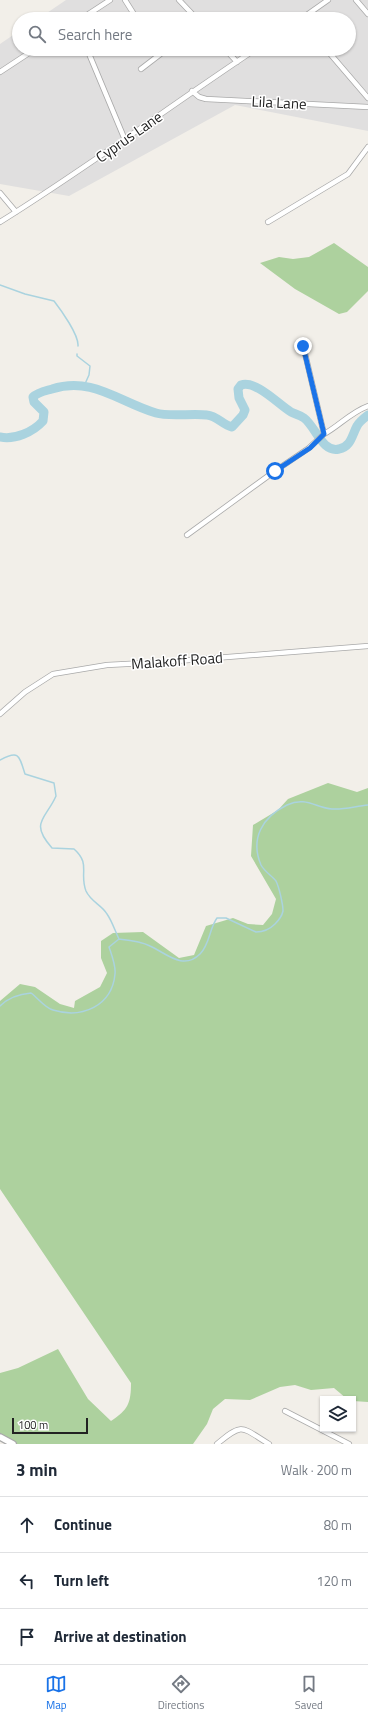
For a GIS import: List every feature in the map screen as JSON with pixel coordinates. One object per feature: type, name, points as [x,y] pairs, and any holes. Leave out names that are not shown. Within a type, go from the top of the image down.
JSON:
[{"type":"street","points":[[92,12],[110,0]]},
{"type":"street","points":[[125,0],[133,12]]},
{"type":"street","points":[[179,0],[190,12]]},
{"type":"street","points":[[311,12],[328,0]]},
{"type":"street","points":[[356,0],[368,14]]},
{"type":"street","points":[[0,72],[24,56]]},
{"type":"street","points":[[90,56],[125,140]]},
{"type":"street","points":[[141,69],[157,56]]},
{"type":"street","points":[[231,56],[237,62]]},
{"type":"street","name":"Cyprus Lane","points":[[0,222],[125,140],[192,91],[246,56]]},
{"type":"street","points":[[332,56],[368,98]]},
{"type":"street","name":"Lila Lane","points":[[192,91],[199,97],[206,99],[368,107]]},
{"type":"street","points":[[268,222],[348,174],[368,147]]},
{"type":"street","points":[[0,193],[16,212]]},
{"type":"street","points":[[303,346],[324,434]]},
{"type":"street","points":[[188,535],[270,474],[310,448],[324,434],[337,426],[354,412],[368,406]]},
{"type":"street","name":"Malakoff Road","points":[[0,714],[25,692],[53,674],[107,665],[368,646]]},
{"type":"street","points":[[285,1412],[349,1444]]},
{"type":"street","points":[[217,1444],[234,1430],[243,1429],[269,1444]]},
{"type":"street","points":[[0,1437],[13,1444]]},
{"type":"shaded area","points":[[66,0],[368,0],[368,131],[235,105],[69,196],[0,184],[0,44],[12,36],[12,56],[356,56],[356,12],[48,12]]},
{"type":"green space","points":[[334,243],[368,267],[368,291],[347,312],[339,314],[295,289],[260,263],[279,257],[293,259],[309,257]]},
{"type":"green space","points":[[328,783],[357,792],[368,788],[368,1402],[356,1401],[356,1396],[343,1396],[334,1388],[311,1390],[295,1385],[280,1387],[250,1400],[225,1399],[213,1409],[207,1424],[193,1444],[14,1444],[0,1437],[0,1373],[18,1368],[58,1349],[88,1399],[111,1421],[125,1409],[129,1401],[131,1383],[0,1189],[0,1001],[20,984],[35,987],[60,1004],[74,1008],[75,1001],[100,987],[107,973],[101,958],[101,941],[113,933],[143,932],[179,958],[194,955],[206,926],[233,918],[248,924],[263,925],[272,914],[276,899],[251,856],[253,825],[278,810],[288,799]]},
{"type":"waterway","points":[[0,285],[25,294],[54,301],[73,329],[78,341],[78,346]]},
{"type":"waterway","points":[[77,354],[77,356],[90,366],[89,375],[84,386]]},
{"type":"waterway","points":[[0,437],[6,438],[18,436],[34,429],[43,421],[44,412],[34,402],[33,397],[42,392],[66,386],[93,388],[156,413],[211,416],[232,427],[243,415],[245,410],[239,398],[238,389],[241,385],[247,384],[260,389],[291,412],[304,418],[324,443],[333,449],[339,449],[346,446],[351,440],[358,425],[368,415]]},
{"type":"waterway","points":[[0,760],[11,755],[15,755],[21,762],[25,774],[54,783],[56,796],[42,821],[42,832],[52,848],[74,849],[79,854],[83,864],[84,885],[86,891],[88,895],[105,911],[119,939]]},
{"type":"waterway","points":[[0,1006],[14,996],[31,993],[44,1005],[53,1010],[74,1013],[85,1011],[94,1007],[102,1002],[113,985],[115,968],[109,947],[119,939],[143,943],[175,959],[187,961],[194,959],[206,946],[212,927],[217,918],[226,918],[256,932],[269,929],[279,920],[283,911],[281,896],[276,881],[262,867],[258,855],[258,838],[260,830],[265,822],[278,810],[287,805],[300,802],[336,809],[368,805]]},
{"type":"route","points":[[275,471],[310,448],[324,434],[303,346]]}]
